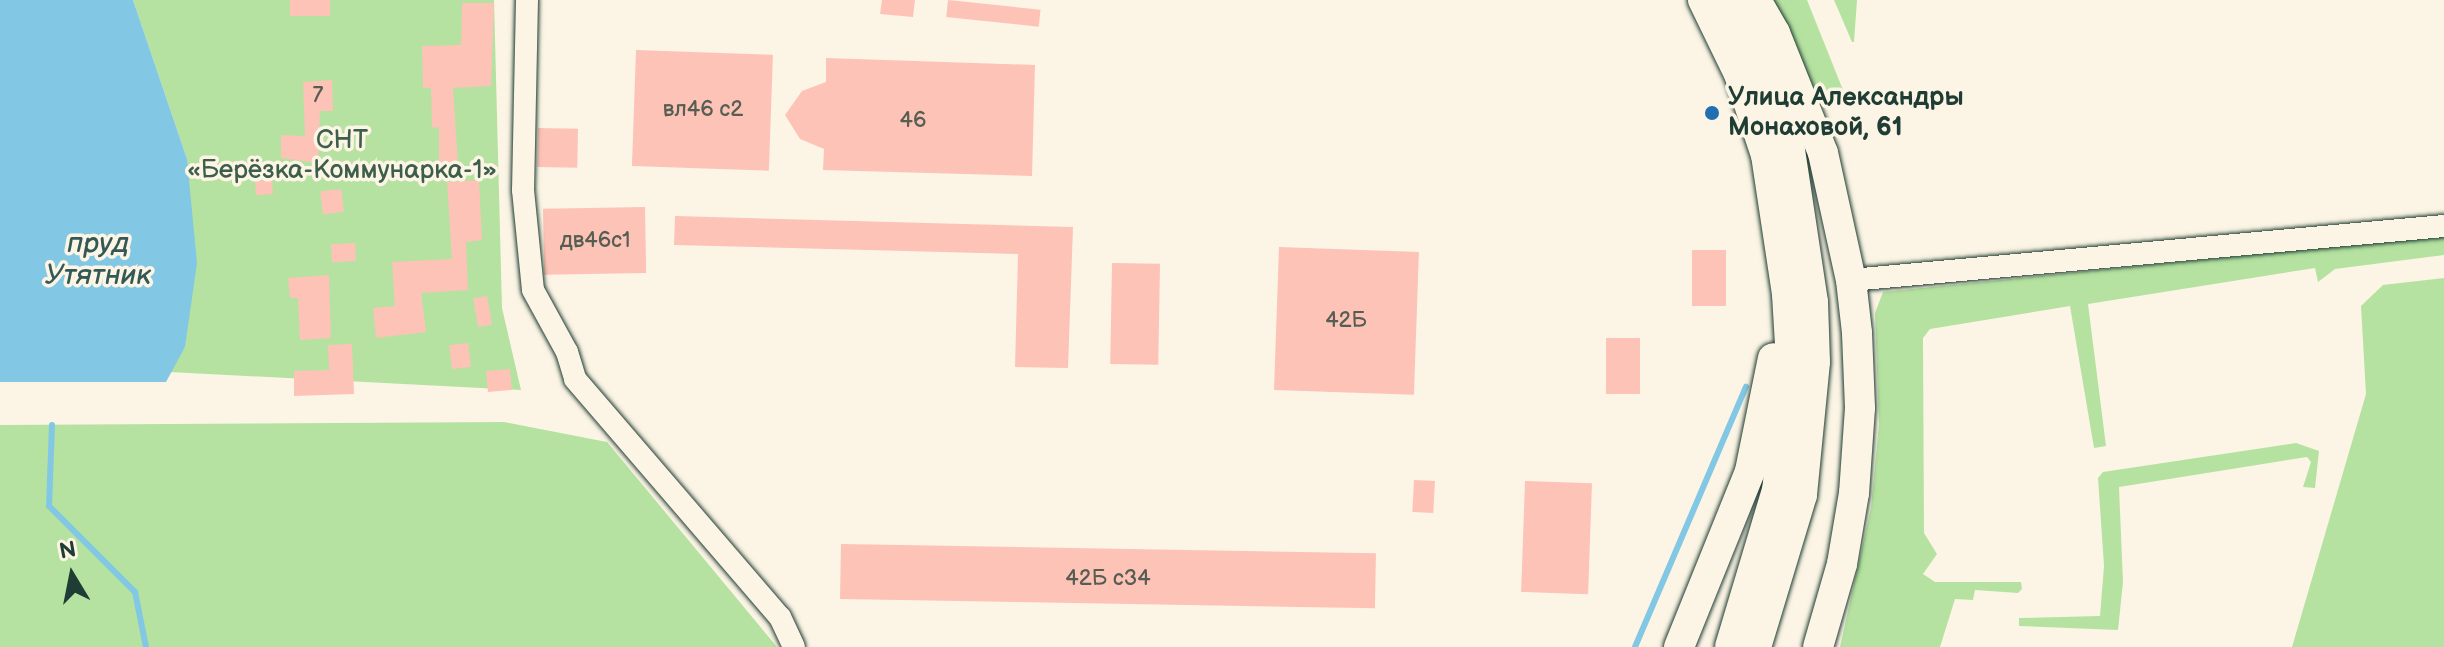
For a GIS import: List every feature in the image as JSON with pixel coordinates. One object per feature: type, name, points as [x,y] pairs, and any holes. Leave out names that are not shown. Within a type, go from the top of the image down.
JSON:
[{"type":"main road","points":[[1703,0],[1756,117],[1781,249],[1791,362],[1788,420],[1761,556],[1730,647]]},
{"type":"main road","points":[[1734,0],[1765,65],[1790,150],[1813,302],[1815,362],[1802,495],[1756,647]]},
{"type":"main road","points":[[1756,0],[1775,33],[1823,153],[1851,280],[1860,408],[1854,493],[1842,564],[1818,647]]},
{"type":"main road","points":[[1679,647],[1724,544],[1764,422],[1781,249]]},
{"type":"street","points":[[527,0],[523,190],[533,290],[567,352],[575,379],[780,617],[794,647]]},
{"type":"street","points":[[1851,280],[2444,226]]},
{"type":"green space","name":"СНТ «Берёзка-Коммунарка-1»","points":[[133,0],[494,0],[502,308],[521,390],[169,372],[185,347],[187,159]]},
{"type":"green space","points":[[1769,0],[1807,0],[1843,90],[1818,101]]},
{"type":"green space","points":[[1834,0],[1857,0],[1854,42],[1852,42]]},
{"type":"green space","points":[[2444,235],[2444,255],[2335,269],[2318,282],[2315,268],[2088,304],[2106,446],[2094,448],[2070,306],[1930,329],[1923,338],[1924,533],[1937,554],[1923,574],[1935,582],[2021,582],[2022,589],[2018,593],[1975,590],[1973,600],[1955,599],[1940,647],[1840,647],[1871,508],[1879,424],[1875,313],[1883,292]]},
{"type":"green space","points":[[2444,278],[2444,647],[2292,647],[2366,394],[2361,306],[2383,285]]},
{"type":"green space","points":[[504,422],[607,442],[777,647],[0,647],[0,425]]},
{"type":"green space","points":[[2296,443],[2319,451],[2315,488],[2303,487],[2311,462],[2307,457],[2119,487],[2123,582],[2118,630],[2019,626],[2019,618],[2100,616],[2104,566],[2098,478],[2103,472]]},
{"type":"water","name":"пруд Утятник","points":[[0,0],[133,0],[187,159],[197,263],[185,347],[166,382],[0,382]]},
{"type":"building","points":[[290,0],[330,0],[330,16],[290,16]]},
{"type":"building","points":[[882,0],[915,0],[913,17],[880,14]]},
{"type":"building","points":[[948,0],[1040,10],[1039,27],[946,17]]},
{"type":"building","points":[[462,3],[494,3],[491,86],[453,88],[458,165],[439,165],[439,127],[432,128],[431,88],[423,88],[422,46],[461,45]]},
{"type":"building","points":[[636,50],[773,55],[769,171],[632,166]]},
{"type":"building","points":[[826,58],[1035,65],[1032,176],[823,170],[824,149],[800,139],[785,115],[802,91],[826,82]]},
{"type":"building","points":[[332,80],[333,111],[320,111],[318,163],[281,158],[281,135],[305,136],[303,82]]},
{"type":"building","points":[[538,128],[578,129],[577,168],[537,167]]},
{"type":"building","points":[[272,180],[273,194],[256,195],[255,181]]},
{"type":"building","points":[[479,180],[482,240],[466,242],[468,290],[421,293],[426,332],[376,338],[373,308],[395,306],[392,262],[452,259],[447,182]]},
{"type":"building","points":[[341,189],[344,212],[323,214],[320,192]]},
{"type":"building","points":[[645,207],[646,273],[544,275],[543,209]]},
{"type":"building","points":[[675,216],[1073,227],[1068,368],[1015,367],[1018,254],[674,245]]},
{"type":"building","points":[[355,243],[356,261],[332,262],[331,244]]},
{"type":"building","points":[[1279,247],[1419,252],[1414,395],[1274,390]]},
{"type":"building","points":[[1692,250],[1726,250],[1726,306],[1692,306]]},
{"type":"building","points":[[1112,263],[1160,264],[1158,365],[1110,364]]},
{"type":"building","points":[[329,275],[331,338],[300,340],[298,298],[290,298],[288,278]]},
{"type":"building","points":[[487,296],[492,325],[478,327],[473,298]]},
{"type":"building","points":[[1606,338],[1640,338],[1640,394],[1606,394]]},
{"type":"building","points":[[468,343],[471,367],[452,369],[449,345]]},
{"type":"building","points":[[352,344],[354,394],[294,396],[294,371],[329,370],[328,345]]},
{"type":"building","points":[[510,369],[512,390],[488,392],[486,371]]},
{"type":"building","points":[[1414,480],[1435,481],[1433,513],[1412,512]]},
{"type":"building","points":[[1525,481],[1592,483],[1588,594],[1521,592]]},
{"type":"building","points":[[841,544],[1376,553],[1375,608],[840,599]]},
{"type":"waterway","points":[[1635,647],[1746,387]]},
{"type":"waterway","points":[[52,425],[49,506],[135,592],[146,647]]},
{"type":"place","name":"Улица Александры Монаховой, 61","points":[[1712,113]]}]
